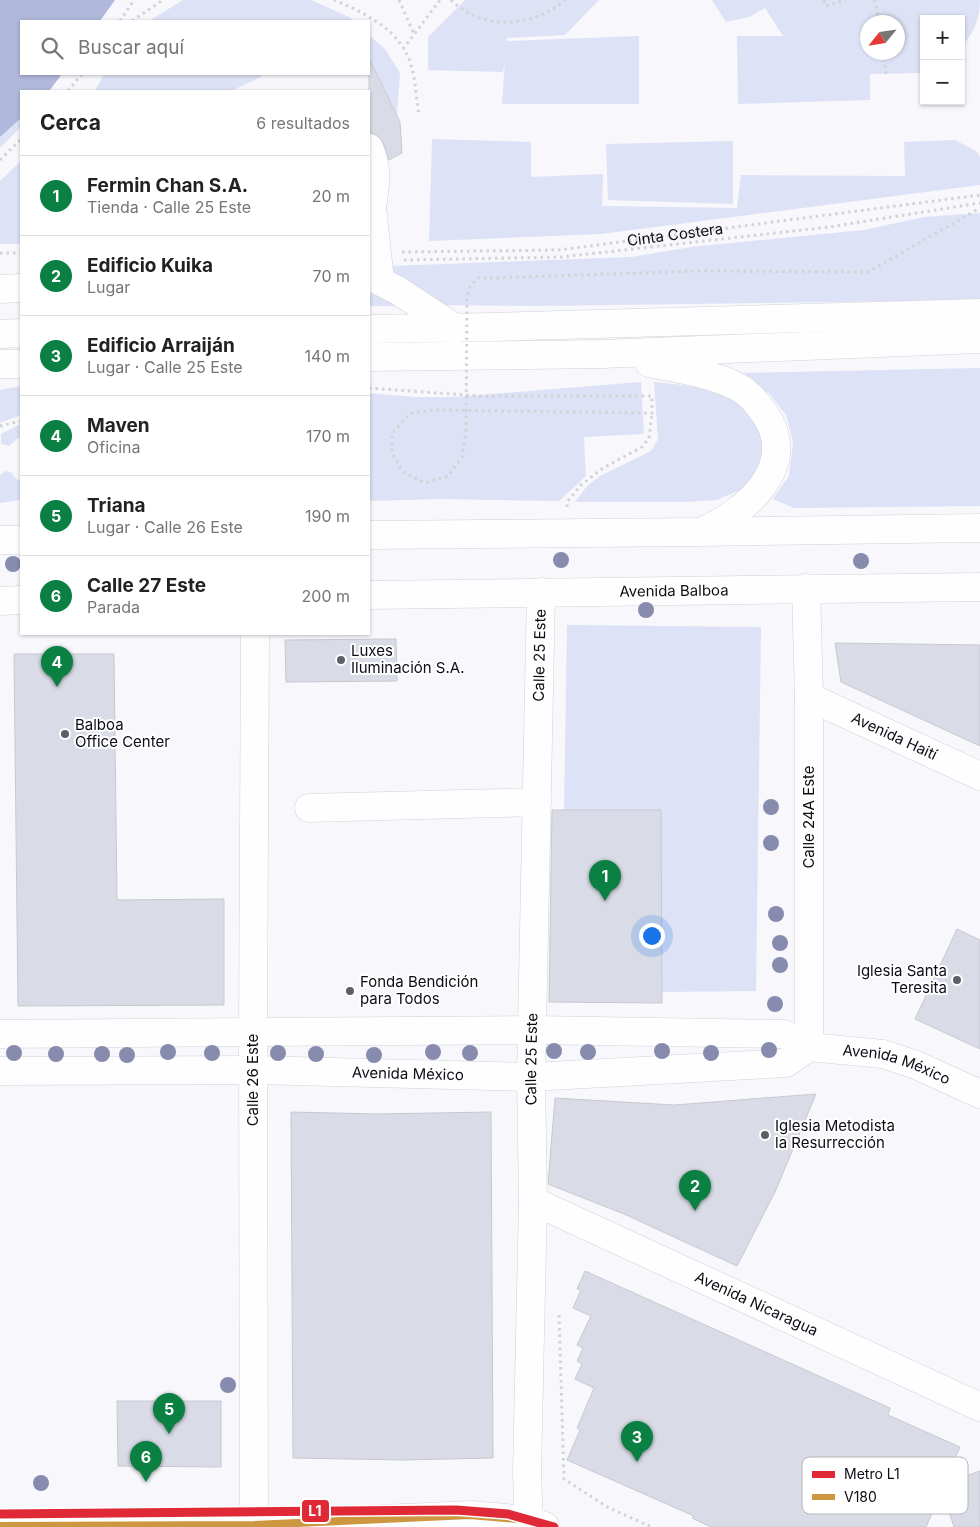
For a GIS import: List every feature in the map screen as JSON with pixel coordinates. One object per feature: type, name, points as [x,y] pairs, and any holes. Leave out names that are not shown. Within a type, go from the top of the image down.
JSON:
[{"type":"main road","points":[[370,150],[375,162],[376,176],[370,204],[376,268],[398,290],[455,328]]},
{"type":"main road","points":[[0,289],[20,288]]},
{"type":"main road","points":[[370,329],[980,313]]},
{"type":"main road","points":[[422,356],[455,328]]},
{"type":"main road","points":[[0,334],[20,333]]},
{"type":"main road","points":[[370,357],[602,354],[980,339]]},
{"type":"main road","points":[[602,354],[700,373],[739,388],[750,396],[770,422],[776,442],[776,458],[771,473],[761,489],[733,515],[717,525],[699,532]]},
{"type":"main road","points":[[0,364],[20,364]]},
{"type":"main road","points":[[370,534],[980,528]]},
{"type":"main road","name":"Avenida Balboa","points":[[370,595],[980,587]]},
{"type":"main road","name":"Calle 24A Este","points":[[806,588],[809,697],[809,1047]]},
{"type":"main road","name":"Calle 25 Este","points":[[535,1525],[527,1472],[533,1201],[531,1077],[541,592]]},
{"type":"main road","points":[[0,600],[20,600]]},
{"type":"main road","name":"Calle 26 Este","points":[[254,1526],[253,1033],[255,635]]},
{"type":"main road","name":"Avenida Haití","points":[[809,697],[980,776]]},
{"type":"main road","points":[[309,808],[537,802]]},
{"type":"main road","name":"Avenida México","points":[[0,1034],[533,1030],[784,1034],[809,1047],[883,1054],[916,1065],[980,1094]]},
{"type":"main road","name":"Avenida México","points":[[0,1071],[253,1070],[531,1077],[786,1063],[809,1047]]},
{"type":"main road","name":"Avenida Nicaragua","points":[[533,1201],[980,1408]]},
{"type":"main road","points":[[0,1526],[254,1526],[470,1515],[535,1525]]},
{"type":"path","points":[[121,20],[134,0]]},
{"type":"path","points":[[133,20],[163,0]]},
{"type":"path","points":[[334,0],[365,13],[397,37],[411,65],[419,116]]},
{"type":"path","points":[[399,0],[414,34]]},
{"type":"path","points":[[403,48],[440,0]]},
{"type":"path","points":[[451,0],[464,12],[490,22],[509,22],[537,18],[550,12],[565,0]]},
{"type":"path","points":[[824,0],[826,6],[846,0]]},
{"type":"path","points":[[874,0],[877,15]]},
{"type":"path","points":[[884,60],[886,74]]},
{"type":"path","points":[[69,90],[81,75]]},
{"type":"path","points":[[0,160],[20,140]]},
{"type":"path","name":"Cinta Costera","points":[[376,268],[559,250],[980,195]]},
{"type":"path","points":[[376,268],[424,258],[562,257],[829,228],[980,203]]},
{"type":"path","points":[[652,413],[435,410],[410,413],[392,434],[392,453],[403,472],[425,483],[448,476],[462,457],[466,432],[467,298],[470,287],[477,278],[700,271],[868,272],[980,208]]},
{"type":"path","points":[[0,253],[20,253]]},
{"type":"path","points":[[370,388],[479,396],[652,396],[649,438],[642,447],[603,468],[582,485],[567,502],[568,533]]},
{"type":"path","points":[[0,426],[20,421]]},
{"type":"path","points":[[559,1311],[564,1480],[610,1508],[652,1527]]},
{"type":"shaded area","points":[[183,0],[311,0],[352,20],[151,20]]},
{"type":"shaded area","points":[[465,0],[599,0],[565,35],[507,38],[507,41],[639,36],[639,104],[502,104],[505,59],[503,72],[428,70],[428,37]]},
{"type":"shaded area","points":[[712,0],[980,0],[979,13],[975,25],[965,42],[965,15],[920,15],[920,73],[870,74],[870,100],[738,104],[737,36],[783,36],[765,8],[749,17],[726,22]]},
{"type":"shaded area","points":[[370,36],[385,49],[400,73],[397,115],[370,60]]},
{"type":"shaded area","points":[[103,75],[260,75],[261,77],[233,90],[96,90]]},
{"type":"shaded area","points":[[20,119],[20,128],[0,148],[0,137]]},
{"type":"shaded area","points":[[432,139],[531,142],[531,177],[603,174],[602,206],[737,208],[741,175],[905,176],[904,142],[955,140],[976,151],[980,157],[980,185],[601,234],[429,241]]},
{"type":"shaded area","points":[[733,141],[733,204],[608,200],[606,144]]},
{"type":"shaded area","points":[[20,162],[20,244],[0,244],[0,181]]},
{"type":"shaded area","points":[[980,213],[980,300],[534,306],[436,305],[396,276],[390,266],[631,257],[691,247],[864,230],[924,217]]},
{"type":"shaded area","points":[[370,284],[403,306],[370,306]]},
{"type":"shaded area","points":[[980,368],[980,506],[794,508],[773,499],[789,476],[793,442],[786,415],[770,394],[736,373]]},
{"type":"shaded area","points":[[641,382],[644,434],[584,437],[586,476],[559,501],[440,499],[370,501],[370,393],[415,397],[455,397]]},
{"type":"shaded area","points":[[654,382],[714,391],[745,406],[765,444],[756,479],[738,491],[717,500],[686,502],[575,502],[587,486],[600,476],[651,451],[658,439]]},
{"type":"shaded area","points":[[20,386],[20,415],[0,423],[0,390]]},
{"type":"shaded area","points":[[20,424],[20,438],[9,446],[1,444],[1,434]]},
{"type":"shaded area","points":[[6,471],[12,473],[17,480],[20,479],[20,500],[0,503],[0,475]]},
{"type":"shaded area","points":[[567,625],[761,627],[756,991],[662,992],[661,810],[564,810]]},
{"type":"water","points":[[0,0],[115,0],[101,20],[20,20],[20,75],[61,75],[50,90],[20,90],[20,119],[0,137]]},
{"type":"building","points":[[370,60],[400,122],[402,153],[389,160],[383,142],[370,130]]},
{"type":"building","name":"Luxes Iluminación S.A.","points":[[396,639],[397,681],[286,682],[285,640]]},
{"type":"building","points":[[835,643],[980,645],[980,746],[841,682]]},
{"type":"building","points":[[14,654],[114,654],[117,900],[224,899],[224,1005],[18,1006]]},
{"type":"building","points":[[552,810],[661,810],[662,1003],[549,1002]]},
{"type":"building","name":"Iglesia Santa Teresita","points":[[957,929],[980,940],[980,1049],[915,1019]]},
{"type":"building","points":[[816,1094],[775,1192],[737,1266],[624,1214],[548,1184],[555,1098],[674,1105]]},
{"type":"building","points":[[291,1112],[376,1114],[491,1112],[493,1458],[403,1460],[293,1458]]},
{"type":"building","points":[[585,1271],[890,1408],[888,1415],[960,1447],[956,1457],[802,1457],[802,1514],[932,1514],[926,1527],[711,1527],[692,1518],[694,1516],[567,1460],[580,1430],[577,1428],[594,1388],[575,1379],[582,1364],[577,1361],[583,1348],[577,1345],[591,1316],[573,1308],[581,1290],[577,1289]]},
{"type":"building","points":[[117,1401],[221,1401],[221,1467],[118,1466]]},
{"type":"building","points":[[980,1471],[980,1527],[954,1527],[950,1514],[968,1514],[968,1475]]},
{"type":"metro line","name":"L1","points":[[0,1514],[456,1510],[508,1514],[554,1527]]},
{"type":"transit line","name":"V180","points":[[0,1526],[254,1525],[470,1515],[529,1520],[547,1527]]},
{"type":"place","name":"Luxes Iluminación S.A.","points":[[341,660]]},
{"type":"place","name":"Maven","points":[[57,687]]},
{"type":"place","name":"Balboa Office Center","points":[[65,734]]},
{"type":"place","name":"Fermin Chan S.A.","points":[[605,901]]},
{"type":"place","name":"Iglesia Santa Teresita","points":[[957,980]]},
{"type":"place","name":"Fonda Bendición para Todos","points":[[350,991]]},
{"type":"place","name":"Iglesia Metodista la Resurrección","points":[[765,1135]]},
{"type":"place","name":"Edificio Kuika","points":[[695,1211]]},
{"type":"place","name":"Triana","points":[[169,1434]]},
{"type":"place","name":"Edificio Arraiján","points":[[637,1462]]},
{"type":"place","name":"Calle 27 Este","points":[[146,1482]]}]
